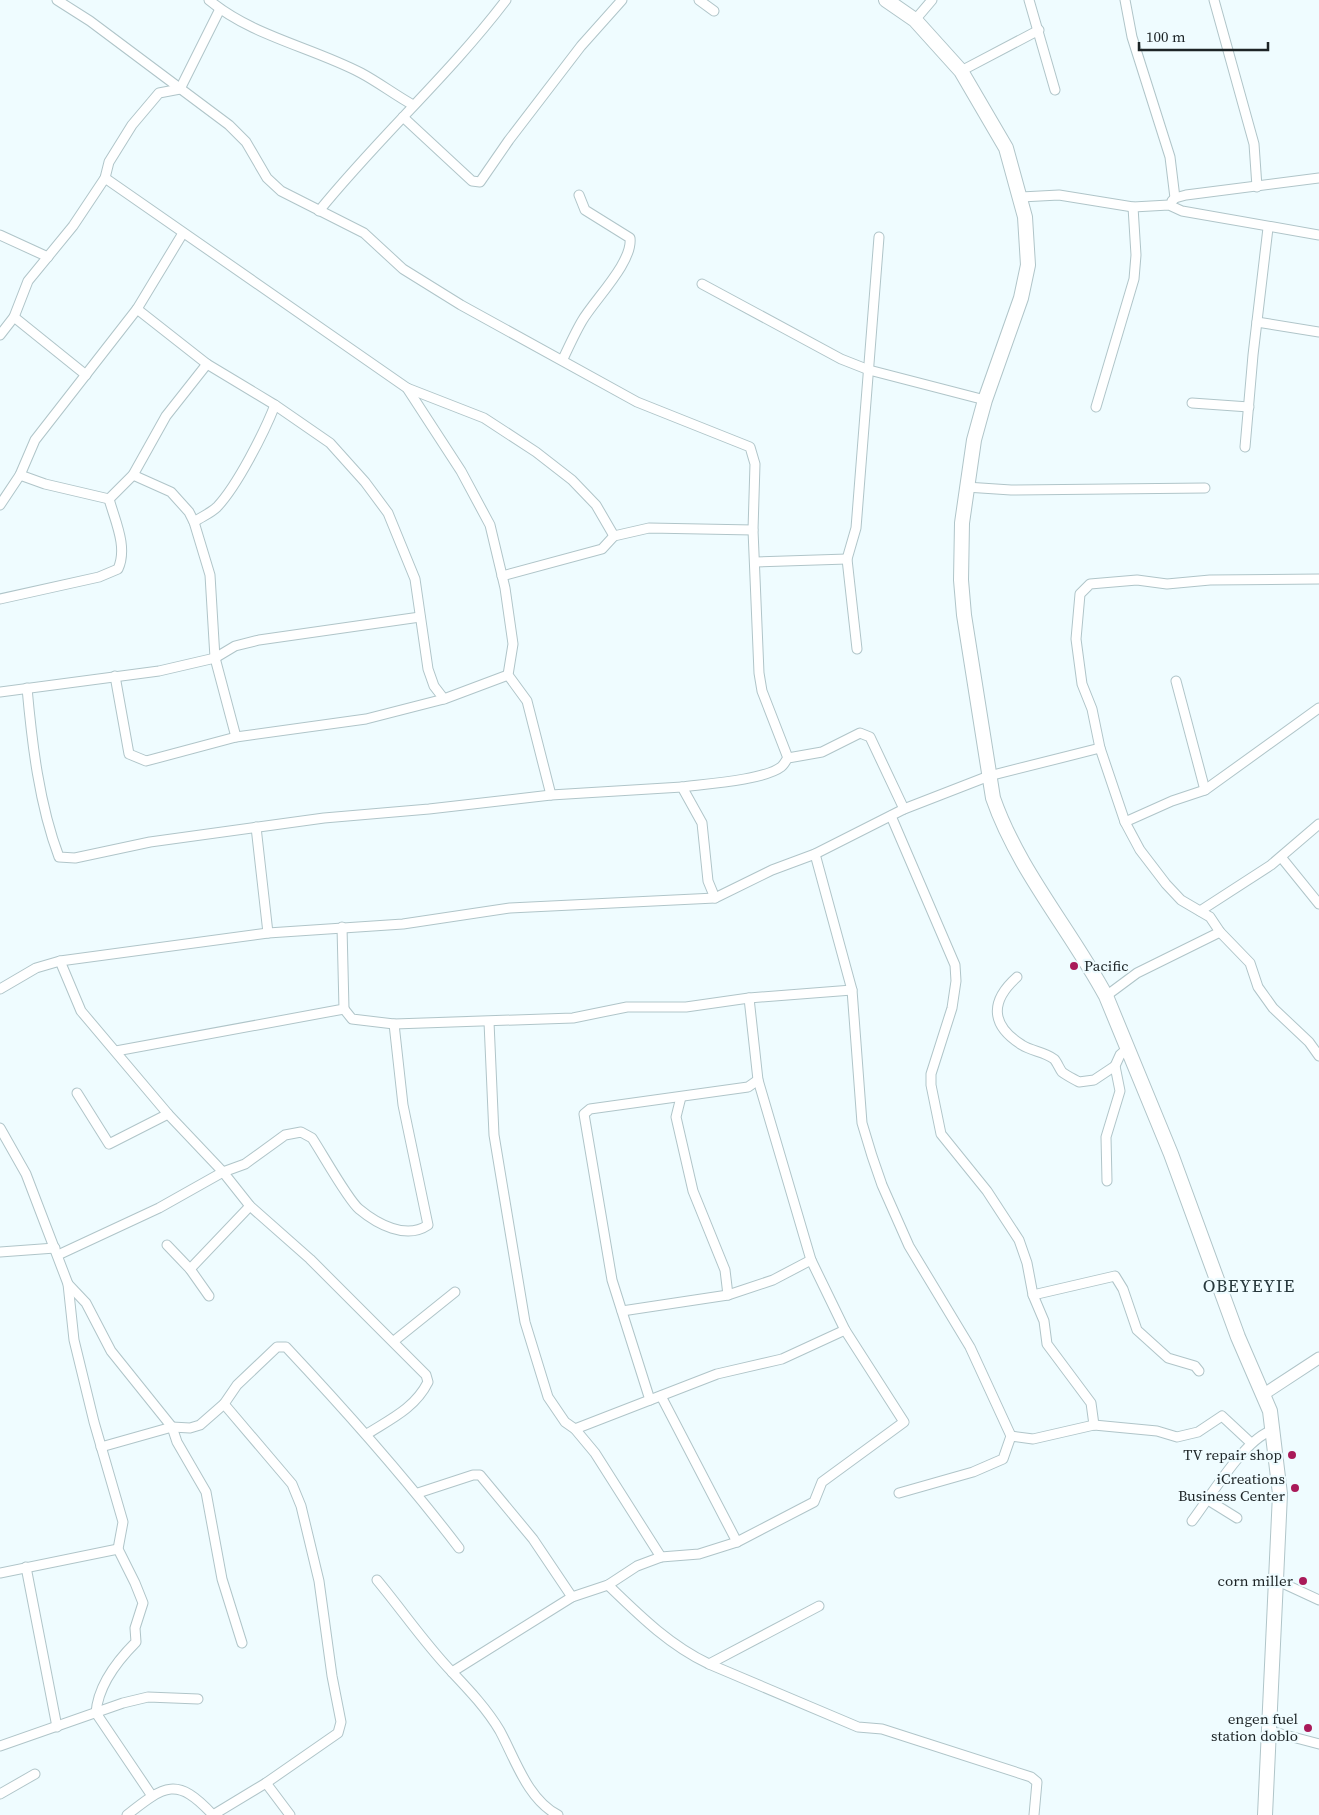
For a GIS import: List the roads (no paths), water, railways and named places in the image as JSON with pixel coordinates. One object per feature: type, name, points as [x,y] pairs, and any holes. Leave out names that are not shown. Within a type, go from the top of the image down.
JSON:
[{"type":"main road","points":[[886,0],[915,20],[961,71],[1006,148],[1021,197],[1028,265],[1015,317],[985,400],[974,440],[962,523],[961,580],[964,615],[989,776],[1000,819],[1016,852],[1094,973],[1106,996],[1193,1212],[1238,1337],[1264,1394],[1273,1430],[1280,1494],[1278,1581],[1265,1815]]},
{"type":"street","points":[[56,0],[90,21],[229,124],[246,142],[267,178],[281,191],[364,233],[403,269],[461,305],[563,359],[637,402],[750,447],[755,464],[753,530],[762,690],[788,758]]},
{"type":"street","points":[[209,0],[220,9],[260,30],[360,73],[413,105]]},
{"type":"street","points":[[319,211],[356,165],[461,57],[506,0]]},
{"type":"street","points":[[403,117],[472,181],[480,182],[575,54],[622,0]]},
{"type":"street","points":[[699,0],[714,11]]},
{"type":"street","points":[[915,20],[932,0]]},
{"type":"street","points":[[1029,0],[1056,90]]},
{"type":"street","points":[[1125,0],[1132,37],[1170,156],[1176,198]]},
{"type":"street","points":[[1214,0],[1254,144],[1257,187]]},
{"type":"street","points":[[180,89],[187,71],[220,9]]},
{"type":"street","points":[[961,71],[1039,30]]},
{"type":"street","points":[[0,335],[14,317],[28,281],[73,226],[105,178],[109,162],[132,124],[159,93],[180,89]]},
{"type":"street","points":[[105,178],[407,388],[484,418],[536,452],[572,480],[596,506],[614,536]]},
{"type":"street","points":[[1169,205],[1176,198],[1319,178]]},
{"type":"street","points":[[563,359],[582,320],[609,284],[631,247],[630,238],[585,210],[578,195]]},
{"type":"street","points":[[1021,197],[1059,195],[1133,208],[1169,205],[1182,211],[1268,228],[1319,235]]},
{"type":"street","points":[[1096,406],[1134,278],[1136,255],[1133,208]]},
{"type":"street","points":[[1245,447],[1268,228]]},
{"type":"street","points":[[0,505],[20,475],[35,440],[136,309],[183,233]]},
{"type":"street","points":[[0,235],[48,257]]},
{"type":"street","points":[[857,649],[847,559],[856,528],[879,237]]},
{"type":"street","points":[[702,284],[829,354],[869,370],[985,400]]},
{"type":"street","points":[[136,309],[207,364],[275,405],[330,443],[365,482],[388,513],[415,579],[421,634],[428,669],[434,686],[444,700]]},
{"type":"street","points":[[14,317],[86,375]]},
{"type":"street","points":[[1257,322],[1319,332]]},
{"type":"street","points":[[109,499],[134,475],[166,416],[207,364]]},
{"type":"street","points":[[407,388],[461,471],[490,525],[502,576],[513,644],[508,675],[526,701],[551,794]]},
{"type":"street","points":[[1192,403],[1249,407]]},
{"type":"street","points":[[194,522],[216,508],[222,500],[243,469],[269,421],[275,405]]},
{"type":"street","points":[[20,475],[45,484],[109,499]]},
{"type":"street","points":[[134,475],[171,492],[189,512],[194,522],[210,575],[215,658],[236,736]]},
{"type":"street","points":[[966,487],[1011,490],[1205,488]]},
{"type":"street","points":[[0,599],[99,577],[118,569],[122,560],[122,542],[109,499]]},
{"type":"street","points":[[502,576],[602,549],[614,536],[649,528],[753,530]]},
{"type":"street","points":[[755,562],[847,559]]},
{"type":"street","points":[[1319,579],[1210,580],[1167,584],[1137,580],[1090,584],[1080,594],[1076,639],[1082,684],[1092,709],[1100,748],[1125,822],[1140,850],[1181,900],[1210,917],[1220,932],[1250,963],[1258,986],[1273,1008],[1309,1042],[1319,1056]]},
{"type":"street","points":[[0,692],[159,671],[215,658],[235,646],[259,640],[420,617]]},
{"type":"street","points":[[115,676],[129,754],[146,761],[236,736],[366,719],[444,700],[508,675]]},
{"type":"street","points":[[1176,681],[1205,790]]},
{"type":"street","points":[[27,688],[31,726],[43,796],[52,839],[59,856],[75,858],[150,842],[256,827],[551,794],[682,787],[735,781],[782,767],[788,758],[822,752],[860,733],[870,738],[904,809]]},
{"type":"street","points":[[1125,822],[1172,801],[1205,790],[1319,708]]},
{"type":"street","points":[[0,989],[36,968],[60,961],[268,933],[402,924],[510,908],[715,898],[772,870],[815,854],[904,809],[989,776],[1100,748]]},
{"type":"street","points":[[682,787],[702,823],[708,881],[715,898]]},
{"type":"street","points":[[890,816],[955,965],[956,981],[952,1008],[931,1074],[931,1085],[941,1134],[987,1191],[1019,1240],[1027,1263],[1032,1295],[1044,1321],[1047,1344],[1091,1403],[1094,1426]]},
{"type":"street","points":[[1200,911],[1281,857],[1319,824]]},
{"type":"street","points":[[256,827],[268,933]]},
{"type":"street","points":[[815,854],[852,990],[862,1123],[882,1185],[909,1246],[970,1347],[1011,1436],[1003,1459],[973,1472],[899,1493]]},
{"type":"street","points":[[1281,857],[1319,904]]},
{"type":"street","points":[[342,927],[344,1008],[352,1020],[394,1024],[573,1018],[627,1007],[686,1007],[749,998],[852,990]]},
{"type":"street","points":[[1106,996],[1137,973],[1220,932]]},
{"type":"street","points":[[60,961],[81,1011],[168,1114],[223,1172],[250,1206],[310,1259],[426,1375],[428,1382],[421,1396],[404,1411],[367,1434]]},
{"type":"street","points":[[1018,977],[1006,987],[998,1003],[998,1019],[1001,1028],[1022,1045],[1054,1059],[1063,1073],[1079,1082],[1094,1080],[1115,1066],[1120,1056],[1128,1048]]},
{"type":"street","points":[[452,1672],[572,1597],[608,1585],[637,1566],[661,1557],[699,1554],[737,1542],[814,1502],[822,1482],[904,1422],[845,1330],[811,1260],[758,1080],[749,998]]},
{"type":"street","points":[[116,1051],[344,1008]]},
{"type":"street","points":[[489,1022],[494,1135],[526,1322],[548,1397],[565,1422],[575,1429],[595,1453],[661,1557]]},
{"type":"street","points":[[0,1252],[56,1251],[159,1208],[223,1172],[245,1164],[285,1135],[301,1132],[312,1138],[357,1208],[396,1230],[411,1232],[420,1230],[428,1225],[403,1105],[394,1024]]},
{"type":"street","points":[[1107,1181],[1106,1137],[1120,1091],[1115,1066]]},
{"type":"street","points":[[650,1400],[612,1280],[584,1114],[590,1109],[748,1087],[758,1080]]},
{"type":"street","points":[[77,1094],[109,1144],[168,1114]]},
{"type":"street","points":[[681,1097],[676,1117],[693,1192],[725,1270],[728,1295]]},
{"type":"street","points":[[0,1128],[26,1174],[68,1284],[74,1340],[101,1447],[123,1522],[118,1549],[136,1583],[143,1603],[135,1628],[136,1642],[114,1665],[97,1700],[96,1713],[152,1796]]},
{"type":"street","points":[[190,1269],[250,1206]]},
{"type":"street","points":[[167,1244],[190,1269],[209,1296]]},
{"type":"street","points":[[622,1311],[728,1295],[773,1280],[811,1260]]},
{"type":"street","points":[[1032,1295],[1115,1276],[1123,1290],[1137,1330],[1168,1358],[1195,1366],[1199,1371]]},
{"type":"street","points":[[68,1284],[86,1302],[111,1351],[172,1427],[177,1442],[206,1492],[222,1578],[242,1642]]},
{"type":"street","points":[[394,1341],[455,1292]]},
{"type":"street","points":[[575,1429],[717,1374],[782,1359],[845,1330]]},
{"type":"street","points":[[101,1447],[172,1427],[190,1428],[200,1425],[224,1404],[237,1385],[270,1353],[277,1347],[286,1347],[367,1434],[418,1493],[459,1548]]},
{"type":"street","points":[[1264,1394],[1319,1358]]},
{"type":"street","points":[[661,1396],[737,1542]]},
{"type":"street","points":[[127,1815],[152,1796],[166,1790],[182,1789],[196,1797],[213,1815],[266,1783],[338,1733],[341,1722],[332,1676],[319,1581],[301,1506],[292,1484],[224,1404]]},
{"type":"street","points":[[1011,1436],[1033,1439],[1094,1426],[1157,1431],[1177,1437],[1198,1432],[1222,1416],[1251,1443]]},
{"type":"street","points":[[1192,1521],[1251,1443],[1264,1432],[1273,1430]]},
{"type":"street","points":[[418,1493],[480,1474],[533,1539],[572,1597]]},
{"type":"street","points":[[1208,1500],[1237,1518]]},
{"type":"street","points":[[0,1573],[118,1549]]},
{"type":"street","points":[[26,1567],[57,1727]]},
{"type":"street","points":[[377,1580],[452,1672],[468,1687],[500,1731],[511,1755],[547,1813],[558,1815]]},
{"type":"street","points":[[1278,1581],[1319,1600]]},
{"type":"street","points":[[608,1585],[649,1625],[685,1653],[709,1664],[858,1727],[882,1729],[1031,1778],[1037,1782],[1038,1789],[1034,1815]]},
{"type":"street","points":[[709,1664],[819,1606]]},
{"type":"street","points":[[0,1746],[123,1703],[148,1697],[198,1698]]},
{"type":"street","points":[[1270,1731],[1319,1744]]},
{"type":"street","points":[[0,1794],[35,1774]]},
{"type":"street","points":[[266,1783],[290,1815]]},
{"type":"place","name":"Pacific","points":[[1074,966]]},
{"type":"place","name":"TV repair shop","points":[[1292,1455]]},
{"type":"place","name":"iCreations Business Center","points":[[1295,1488]]},
{"type":"place","name":"corn miller","points":[[1303,1581]]},
{"type":"place","name":"engen fuel station doblo","points":[[1308,1728]]},
{"type":"district","name":"OBEYEYIE","points":[[1249,1286]]}]
